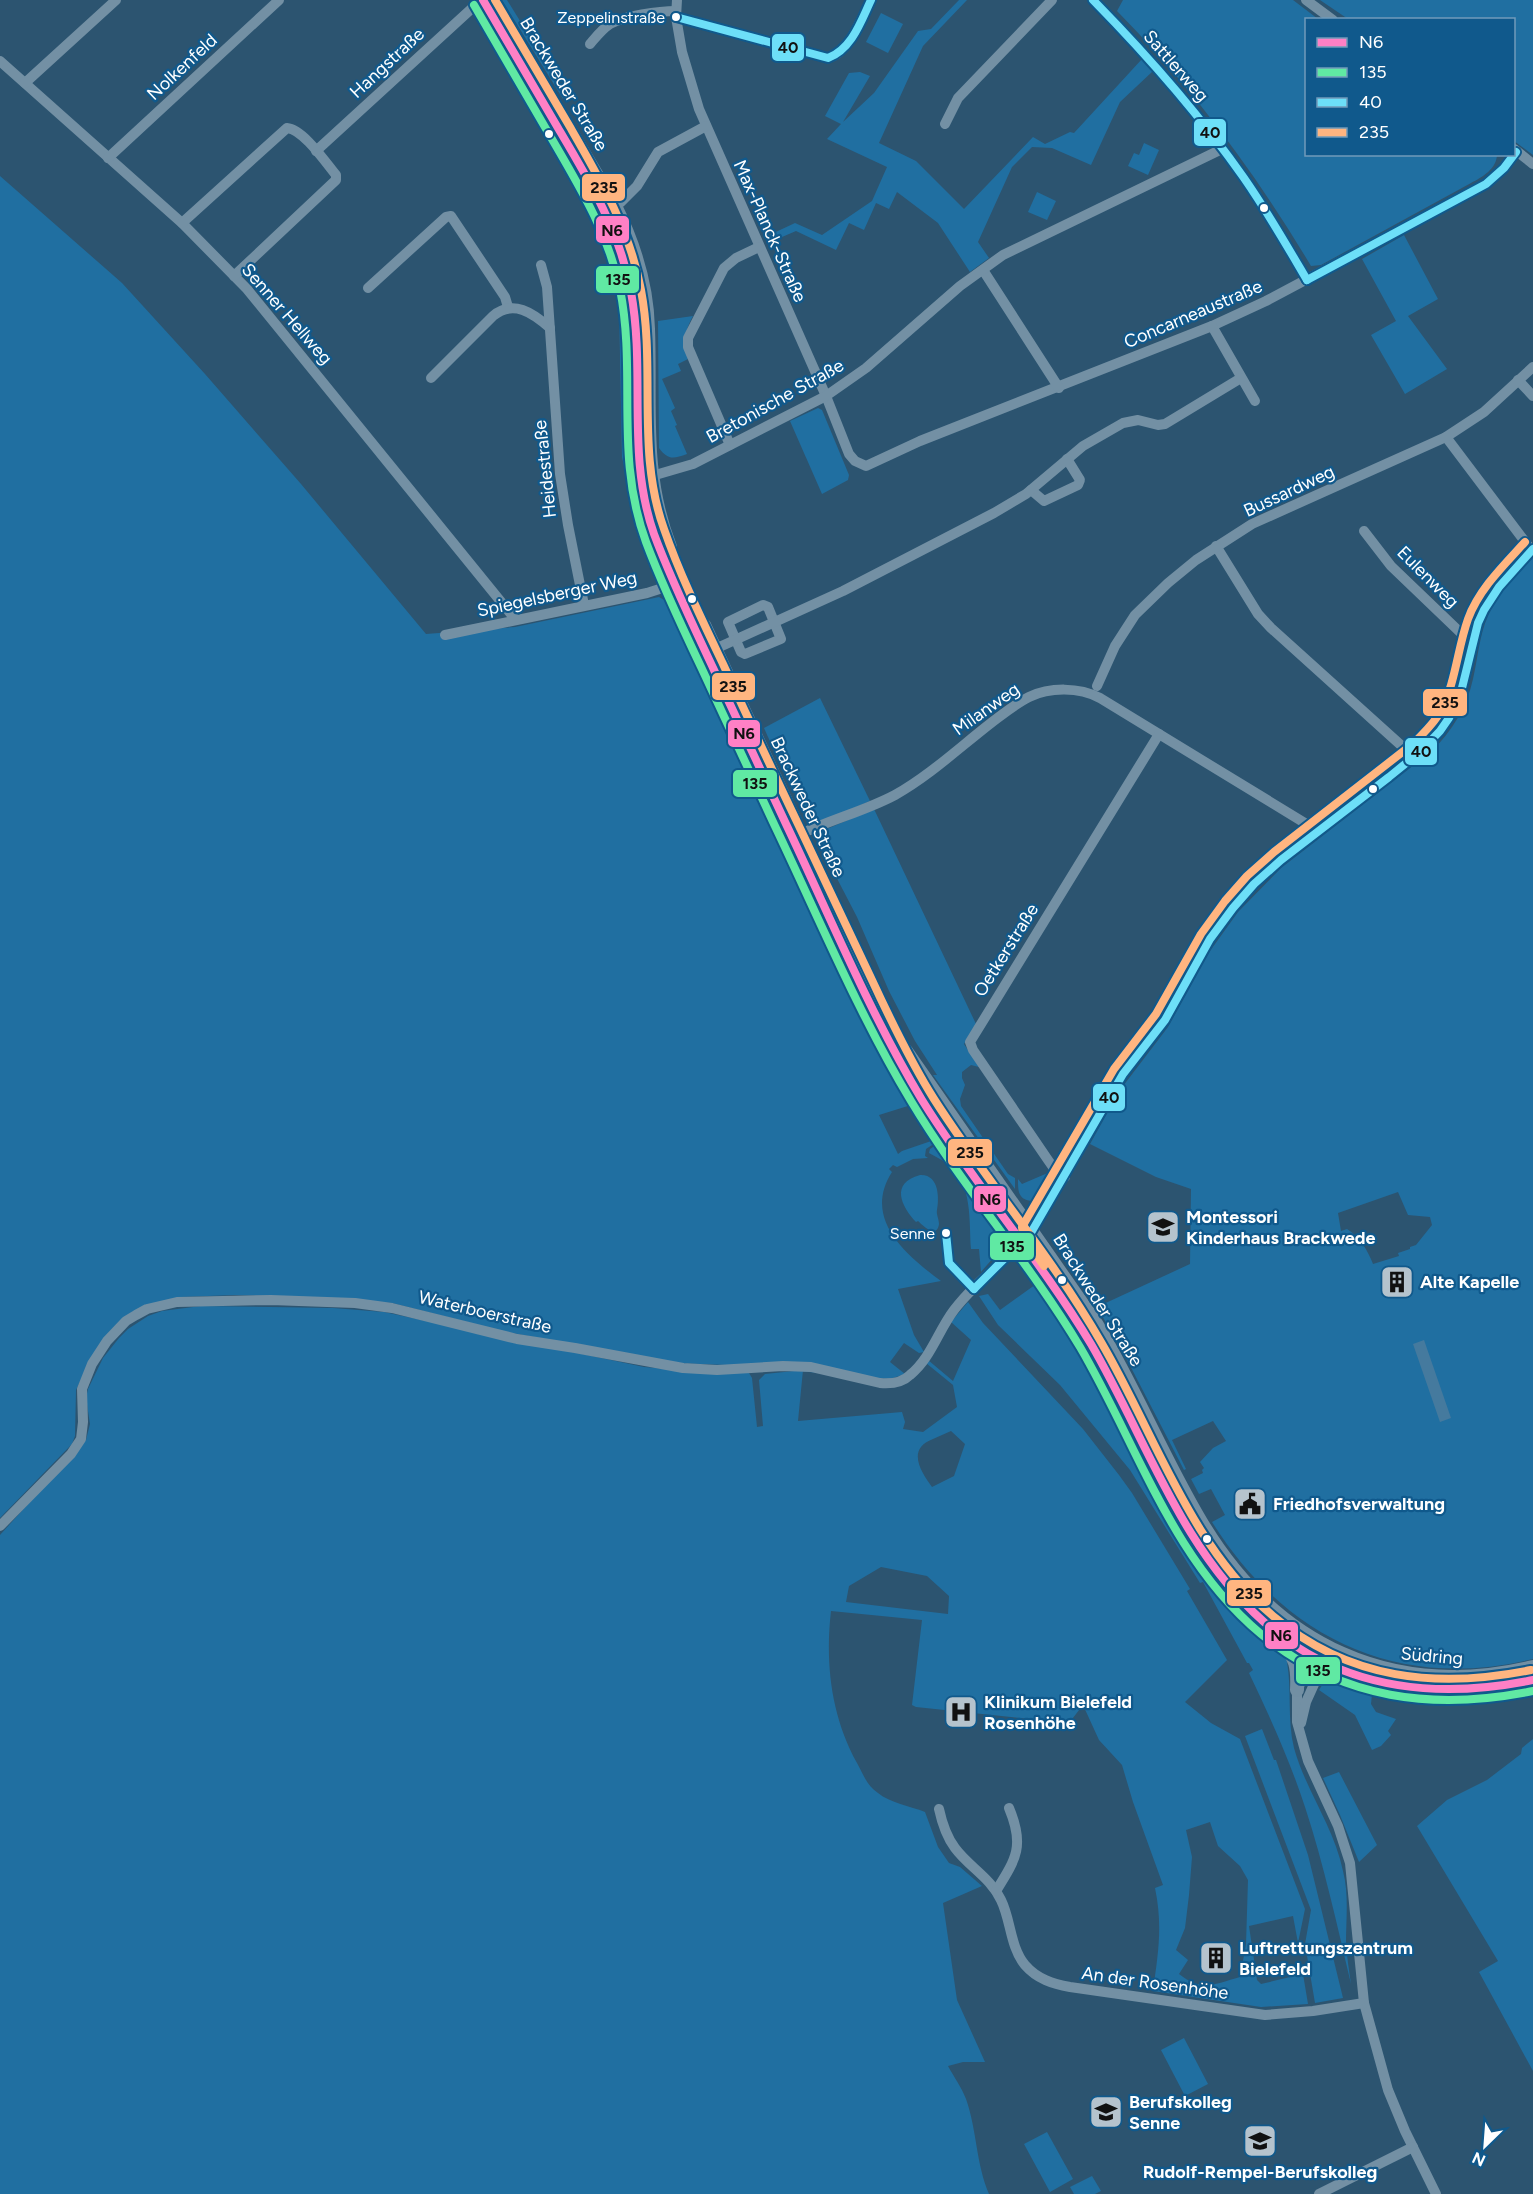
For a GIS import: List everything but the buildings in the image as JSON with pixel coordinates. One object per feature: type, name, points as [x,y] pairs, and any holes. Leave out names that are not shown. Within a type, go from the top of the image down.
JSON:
[{"type":"main road","name":"Brackweder Straße","points":[[482,0],[610,208],[626,227],[644,290],[648,327],[645,478],[650,522],[675,584],[878,1019],[923,1101],[1097,1325],[1214,1542],[1242,1579],[1270,1606],[1325,1646]]},
{"type":"main road","name":"Brackweder Straße","points":[[492,0],[610,208]]},
{"type":"main road","name":"Brackweder Straße","points":[[645,478],[682,581],[854,950],[907,1053],[1028,1237],[1091,1344],[1184,1522],[1226,1584],[1265,1622],[1319,1659]]},
{"type":"main road","points":[[1226,1584],[1241,1610],[1286,1647],[1295,1658],[1298,1672],[1297,1690]]},
{"type":"main road","name":"Südring","points":[[1325,1646],[1371,1666],[1403,1674],[1473,1677],[1505,1674],[1533,1667]]},
{"type":"main road","name":"Südring","points":[[1319,1659],[1366,1679],[1419,1690],[1474,1691],[1533,1680]]},
{"type":"street","points":[[25,83],[116,0]]},
{"type":"street","name":"Nolkenfeld","points":[[108,158],[279,0]]},
{"type":"street","name":"Hangstraße","points":[[316,151],[482,0]]},
{"type":"street","points":[[590,44],[604,28],[617,21],[676,9],[828,58],[838,55],[845,48],[871,0]]},
{"type":"street","points":[[945,123],[958,98],[1053,0]]},
{"type":"street","name":"Sattlerweg","points":[[1093,0],[1156,65],[1222,148],[1265,209],[1307,280]]},
{"type":"street","points":[[1306,0],[1330,18]]},
{"type":"street","name":"Max-Planck-Straße","points":[[676,9],[687,72],[706,126],[826,396],[849,454],[861,464]]},
{"type":"street","name":"Senner Hellweg","points":[[0,61],[182,223],[234,276],[278,326],[515,619]]},
{"type":"street","points":[[610,208],[637,186],[658,152],[706,126]]},
{"type":"street","points":[[182,223],[287,128],[296,130],[336,175],[336,180],[234,276]]},
{"type":"street","name":"Bretonische Straße","points":[[645,478],[693,464],[826,396],[866,368],[960,286],[1009,252],[1222,148]]},
{"type":"street","points":[[1515,150],[1533,164]]},
{"type":"street","name":"Concarneaustraße","points":[[861,464],[866,466],[872,464],[920,441],[1212,326],[1307,280],[1486,184],[1504,168],[1511,156]]},
{"type":"street","points":[[368,288],[446,217],[451,216],[505,297],[508,307]]},
{"type":"street","points":[[730,446],[688,347],[688,338],[724,268],[736,258],[759,247]]},
{"type":"street","name":"Heidestraße","points":[[541,264],[547,286],[560,474],[584,604]]},
{"type":"street","points":[[983,270],[1059,388]]},
{"type":"street","points":[[431,378],[493,316],[508,307],[532,314],[550,328]]},
{"type":"street","points":[[1212,326],[1255,400]]},
{"type":"street","name":"Bussardweg","points":[[1097,686],[1115,646],[1136,615],[1168,582],[1216,546],[1252,524],[1446,437],[1484,412],[1533,367]]},
{"type":"street","points":[[715,649],[843,591],[938,544],[1010,504],[1031,490],[1089,442],[1123,423],[1138,420],[1158,425],[1165,423],[1241,378]]},
{"type":"street","points":[[1518,380],[1533,396]]},
{"type":"street","points":[[1446,437],[1532,550]]},
{"type":"street","points":[[1031,490],[1044,501],[1078,485],[1080,480],[1067,459]]},
{"type":"street","name":"Eulenweg","points":[[1364,531],[1392,566],[1464,636],[1474,640]]},
{"type":"street","points":[[1216,546],[1258,614],[1271,628],[1414,757]]},
{"type":"street","name":"Waterboerstraße","points":[[0,1526],[71,1454],[81,1439],[82,1389],[88,1372],[100,1351],[126,1321],[147,1309],[177,1302],[231,1300],[355,1303],[392,1308],[518,1339],[656,1364],[700,1370],[811,1367],[890,1384],[903,1380],[917,1368],[955,1309],[1028,1237],[1065,1177],[1122,1074],[1165,1020],[1220,924],[1254,884],[1281,860],[1414,757],[1432,740],[1449,718],[1461,692],[1478,623],[1490,598],[1532,550]]},
{"type":"street","name":"Spiegelsberger Weg","points":[[446,634],[584,604],[647,593],[675,584]]},
{"type":"street","points":[[763,605],[768,608],[775,622],[781,636],[780,640],[748,654],[741,652],[728,622],[763,605]]},
{"type":"street","name":"Milanweg","points":[[801,834],[895,795],[915,783],[1012,707],[1030,696],[1048,690],[1094,694],[1317,832]]},
{"type":"street","name":"Oetkerstraße","points":[[1065,1177],[1055,1170],[973,1050],[970,1042],[1159,734]]},
{"type":"street","points":[[1302,1743],[1303,1712],[1325,1646]]},
{"type":"street","points":[[1319,1659],[1297,1690],[1296,1716],[1314,1778],[1338,1826],[1350,1863],[1364,2003],[1388,2090],[1436,2194]]},
{"type":"street","points":[[996,1891],[1011,1869],[1018,1847],[1017,1828],[1009,1808]]},
{"type":"street","name":"An der Rosenhöhe","points":[[939,1809],[944,1829],[956,1849],[987,1878],[1002,1901],[1021,1960],[1036,1975],[1053,1984],[1265,2015],[1313,2011],[1364,2003]]},
{"type":"street","points":[[1319,2194],[1413,2147]]},
{"type":"shaded area","points":[[502,0],[507,0],[565,94],[563,99]]},
{"type":"shaded area","points":[[959,0],[967,0],[923,46],[879,143],[916,161],[964,209],[1033,137],[1045,144],[1070,132],[1074,133],[1142,59],[1153,71],[1120,102],[1091,165],[1052,148],[1032,147],[1012,167],[978,242],[989,258],[970,272],[938,223],[897,192],[889,209],[876,203],[864,230],[849,223],[836,250],[796,231],[768,243],[765,237],[795,223],[822,235],[872,201],[887,167],[827,139],[841,124],[825,116],[849,73],[860,72],[870,76],[843,122],[874,93],[918,31],[931,29]]},
{"type":"shaded area","points":[[1123,0],[1293,0],[1317,18],[1305,18],[1305,156],[1497,156],[1496,159],[1488,172],[1475,181],[1321,265],[1311,266],[1268,198],[1222,133],[1172,70],[1117,11]]},
{"type":"shaded area","points":[[1320,0],[1533,0],[1533,155],[1515,142],[1515,18],[1347,18]]},
{"type":"shaded area","points":[[881,13],[903,24],[888,53],[866,42]]},
{"type":"shaded area","points":[[476,16],[485,22],[590,206],[586,210]]},
{"type":"shaded area","points":[[1144,143],[1159,150],[1148,175],[1128,166],[1134,153],[1139,155]]},
{"type":"shaded area","points":[[0,176],[122,283],[301,484],[426,634],[515,627],[659,597],[675,606],[823,924],[918,1111],[911,1105],[879,1115],[898,1154],[937,1139],[938,1141],[926,1149],[925,1156],[928,1158],[913,1159],[897,1167],[893,1165],[889,1169],[892,1172],[884,1189],[882,1205],[885,1220],[892,1234],[914,1260],[941,1281],[898,1289],[914,1335],[924,1352],[919,1353],[904,1343],[890,1362],[905,1374],[890,1379],[727,1365],[674,1363],[506,1332],[392,1303],[283,1296],[181,1297],[126,1316],[110,1331],[92,1357],[76,1390],[75,1436],[72,1444],[0,1518]]},
{"type":"shaded area","points":[[1037,192],[1056,201],[1047,220],[1028,212]]},
{"type":"shaded area","points":[[592,209],[610,249],[623,292],[628,343],[627,433],[630,477],[634,499],[655,553],[661,582],[639,531],[622,457],[619,304],[607,252],[592,218],[594,217],[590,210]]},
{"type":"shaded area","points":[[1404,235],[1438,299],[1408,316],[1447,369],[1405,394],[1371,335],[1396,321],[1362,259]]},
{"type":"shaded area","points":[[693,316],[686,337],[688,359],[678,364],[681,371],[662,379],[675,408],[671,411],[687,454],[671,457],[665,455],[659,448],[658,321]]},
{"type":"shaded area","points":[[818,408],[822,410],[849,475],[848,480],[822,494],[790,421]]},
{"type":"shaded area","points":[[1533,557],[1533,1659],[1483,1667],[1436,1668],[1391,1661],[1349,1646],[1310,1625],[1274,1597],[1241,1563],[1212,1522],[1225,1515],[1211,1489],[1199,1494],[1191,1479],[1203,1473],[1204,1468],[1200,1462],[1213,1448],[1226,1441],[1213,1421],[1172,1440],[1186,1469],[1184,1470],[1097,1307],[1190,1264],[1191,1189],[1156,1177],[1090,1144],[1120,1090],[1168,1027],[1210,951],[1238,912],[1281,868],[1432,751],[1446,735],[1467,699],[1488,616],[1502,592]],"holes":[[[1398,1192],[1408,1215],[1430,1217],[1432,1225],[1410,1249],[1398,1253],[1399,1256],[1373,1264],[1360,1240],[1347,1229],[1341,1231],[1338,1213]]]},
{"type":"shaded area","points":[[820,698],[870,801],[817,824],[810,821],[786,777],[764,728]]},
{"type":"shaded area","points":[[874,809],[976,1024],[964,1044],[979,1067],[971,1065],[962,1072],[965,1085],[960,1099],[961,1106],[1008,1174],[1015,1178],[1015,1189],[933,1075],[937,1075],[915,1041],[889,991],[857,917],[816,838],[822,831]]},
{"type":"shaded area","points":[[939,1143],[1004,1232],[1002,1244],[993,1259],[981,1272],[979,1249],[971,1249],[968,1204],[962,1182],[948,1168],[949,1164],[929,1153],[930,1149]]},
{"type":"shaded area","points":[[1050,1172],[1052,1181],[1042,1195],[1031,1201],[1021,1196],[1018,1179],[1022,1184]]},
{"type":"shaded area","points":[[920,1175],[931,1179],[937,1188],[939,1224],[936,1231],[916,1222],[906,1209],[901,1195],[905,1183]]},
{"type":"shaded area","points":[[1039,1282],[1072,1330],[1100,1379],[1144,1476],[1184,1548],[1226,1607],[1245,1627],[1273,1650],[1276,1646],[1289,1661],[1287,1662],[1290,1715],[1294,1748],[1305,1779],[1333,1839],[1345,1880],[1346,1943],[1351,1984],[1312,1829],[1286,1756],[1249,1673],[1253,1670],[1203,1582],[1200,1583],[1130,1470],[1060,1385],[998,1325],[979,1296],[988,1294],[1000,1310]]},
{"type":"shaded area","points":[[968,1302],[983,1323],[1083,1429],[1132,1493],[1190,1589],[1187,1591],[1227,1660],[1185,1702],[1211,1723],[1240,1739],[1305,1909],[1298,1943],[1293,1916],[1249,1926],[1257,1980],[1261,1984],[1303,1974],[1308,2004],[1261,2007],[1153,1991],[1159,1928],[1155,1888],[1163,1885],[1122,1765],[1099,1740],[1083,1705],[1069,1723],[916,1707],[912,1705],[922,1620],[831,1611],[829,1650],[832,1689],[841,1727],[863,1775],[871,1787],[883,1796],[925,1812],[938,1847],[949,1863],[960,1867],[982,1886],[943,1903],[957,2000],[985,2062],[963,2062],[948,2066],[966,2099],[981,2171],[989,2194],[0,2194],[0,1535],[86,1440],[90,1424],[86,1398],[88,1389],[103,1358],[128,1329],[148,1316],[162,1311],[201,1306],[333,1308],[384,1312],[644,1367],[749,1373],[752,1378],[757,1427],[763,1426],[759,1380],[765,1374],[803,1370],[798,1421],[902,1412],[905,1422],[903,1429],[923,1432],[957,1407],[953,1385],[926,1363],[928,1360],[953,1381],[971,1340],[951,1322]],"holes":[[[951,1431],[965,1444],[954,1476],[932,1487],[920,1468],[918,1461],[920,1449],[925,1443]],[[881,1567],[927,1576],[949,1596],[948,1614],[846,1602],[849,1586]],[[1210,1822],[1218,1846],[1240,1866],[1248,1880],[1246,1944],[1240,1977],[1216,1984],[1202,1985],[1187,1980],[1179,1974],[1188,1960],[1176,1950],[1185,1928],[1189,1895],[1192,1857],[1186,1830]]]},
{"type":"shaded area","points":[[1424,1340],[1451,1418],[1440,1422],[1413,1344]]},
{"type":"shaded area","points":[[1334,1677],[1340,1679],[1339,1683],[1372,1694],[1371,1704],[1376,1712],[1396,1719],[1388,1731],[1391,1735],[1381,1746],[1372,1750],[1355,1715],[1319,1690],[1326,1679]]},
{"type":"shaded area","points":[[1262,1729],[1274,1760],[1276,1760],[1308,1855],[1343,1998],[1315,2003],[1305,1944],[1311,1910],[1245,1736]]},
{"type":"shaded area","points":[[1533,1739],[1533,2071],[1479,1972],[1498,1961],[1417,1826],[1447,1800],[1487,1780],[1521,1754],[1522,1748]]},
{"type":"shaded area","points":[[1339,1772],[1377,1845],[1359,1862],[1323,1778]]},
{"type":"shaded area","points":[[1184,2038],[1208,2084],[1185,2096],[1161,2050]]},
{"type":"shaded area","points":[[1047,2132],[1073,2179],[1050,2192],[1024,2144]]},
{"type":"shaded area","points":[[1092,2176],[1101,2191],[1095,2194],[1074,2194],[1070,2187]]},
{"type":"transit line","name":"N6","points":[[483,0],[592,187],[619,248],[631,292],[635,322],[638,444],[646,504],[654,534],[690,619],[851,964],[903,1067],[963,1162],[1050,1282],[1091,1344],[1187,1526],[1209,1561],[1235,1593],[1264,1622],[1294,1645],[1325,1663],[1357,1676],[1391,1684],[1425,1688],[1460,1689],[1533,1680]]},
{"type":"transit line","name":"235","points":[[495,0],[592,166],[622,226],[636,268],[645,320],[648,440],[656,500],[670,546],[699,614],[885,1009],[917,1070],[954,1130],[1082,1311],[1120,1377],[1196,1522],[1218,1556],[1244,1588],[1273,1616],[1302,1637],[1332,1654],[1363,1666],[1395,1674],[1428,1678],[1462,1679],[1531,1670]]},
{"type":"transit line","name":"40","points":[[676,17],[828,58],[850,41],[871,0]]},
{"type":"transit line","name":"40","points":[[1093,0],[1153,64],[1227,154],[1277,229],[1307,280]]},
{"type":"transit line","name":"135","points":[[474,5],[581,190],[600,228],[615,268],[625,321],[631,478],[636,510],[665,590],[873,1034],[931,1132],[1080,1347],[1158,1499],[1180,1536],[1203,1572],[1230,1604],[1261,1634],[1292,1656],[1324,1674],[1390,1695],[1425,1699],[1460,1700],[1533,1691]]},
{"type":"transit line","name":"40","points":[[1307,280],[1486,184],[1504,168],[1513,156]]},
{"type":"transit line","name":"235","points":[[1044,1266],[1023,1236],[1022,1227],[1114,1069],[1156,1014],[1201,934],[1247,876],[1274,852],[1414,743],[1432,724],[1450,690],[1464,631],[1473,608],[1493,578],[1525,542]]},
{"type":"transit line","name":"40","points":[[974,1289],[1032,1231],[1123,1074],[1165,1020],[1210,939],[1233,908],[1254,884],[1281,860],[1389,777],[1421,751],[1440,731],[1461,692],[1478,623],[1484,610],[1499,587],[1533,549]]},
{"type":"transit line","name":"40","points":[[946,1233],[949,1263],[974,1289]]},
{"type":"place","name":"Zeppelinstraße","points":[[676,17]]},
{"type":"place","name":"Montessori Kinderhaus Brackwede","points":[[1163,1227]]},
{"type":"place","name":"Senne","points":[[946,1233]]},
{"type":"place","name":"Alte Kapelle","points":[[1397,1282]]},
{"type":"place","name":"Friedhofsverwaltung","points":[[1250,1504]]},
{"type":"place","name":"Klinikum Bielefeld Rosenhöhe","points":[[961,1712]]},
{"type":"place","name":"Luftrettungszentrum Bielefeld","points":[[1216,1958]]},
{"type":"place","name":"Berufskolleg Senne","points":[[1106,2112]]},
{"type":"place","name":"Rudolf-Rempel-Berufskolleg","points":[[1260,2141]]}]
